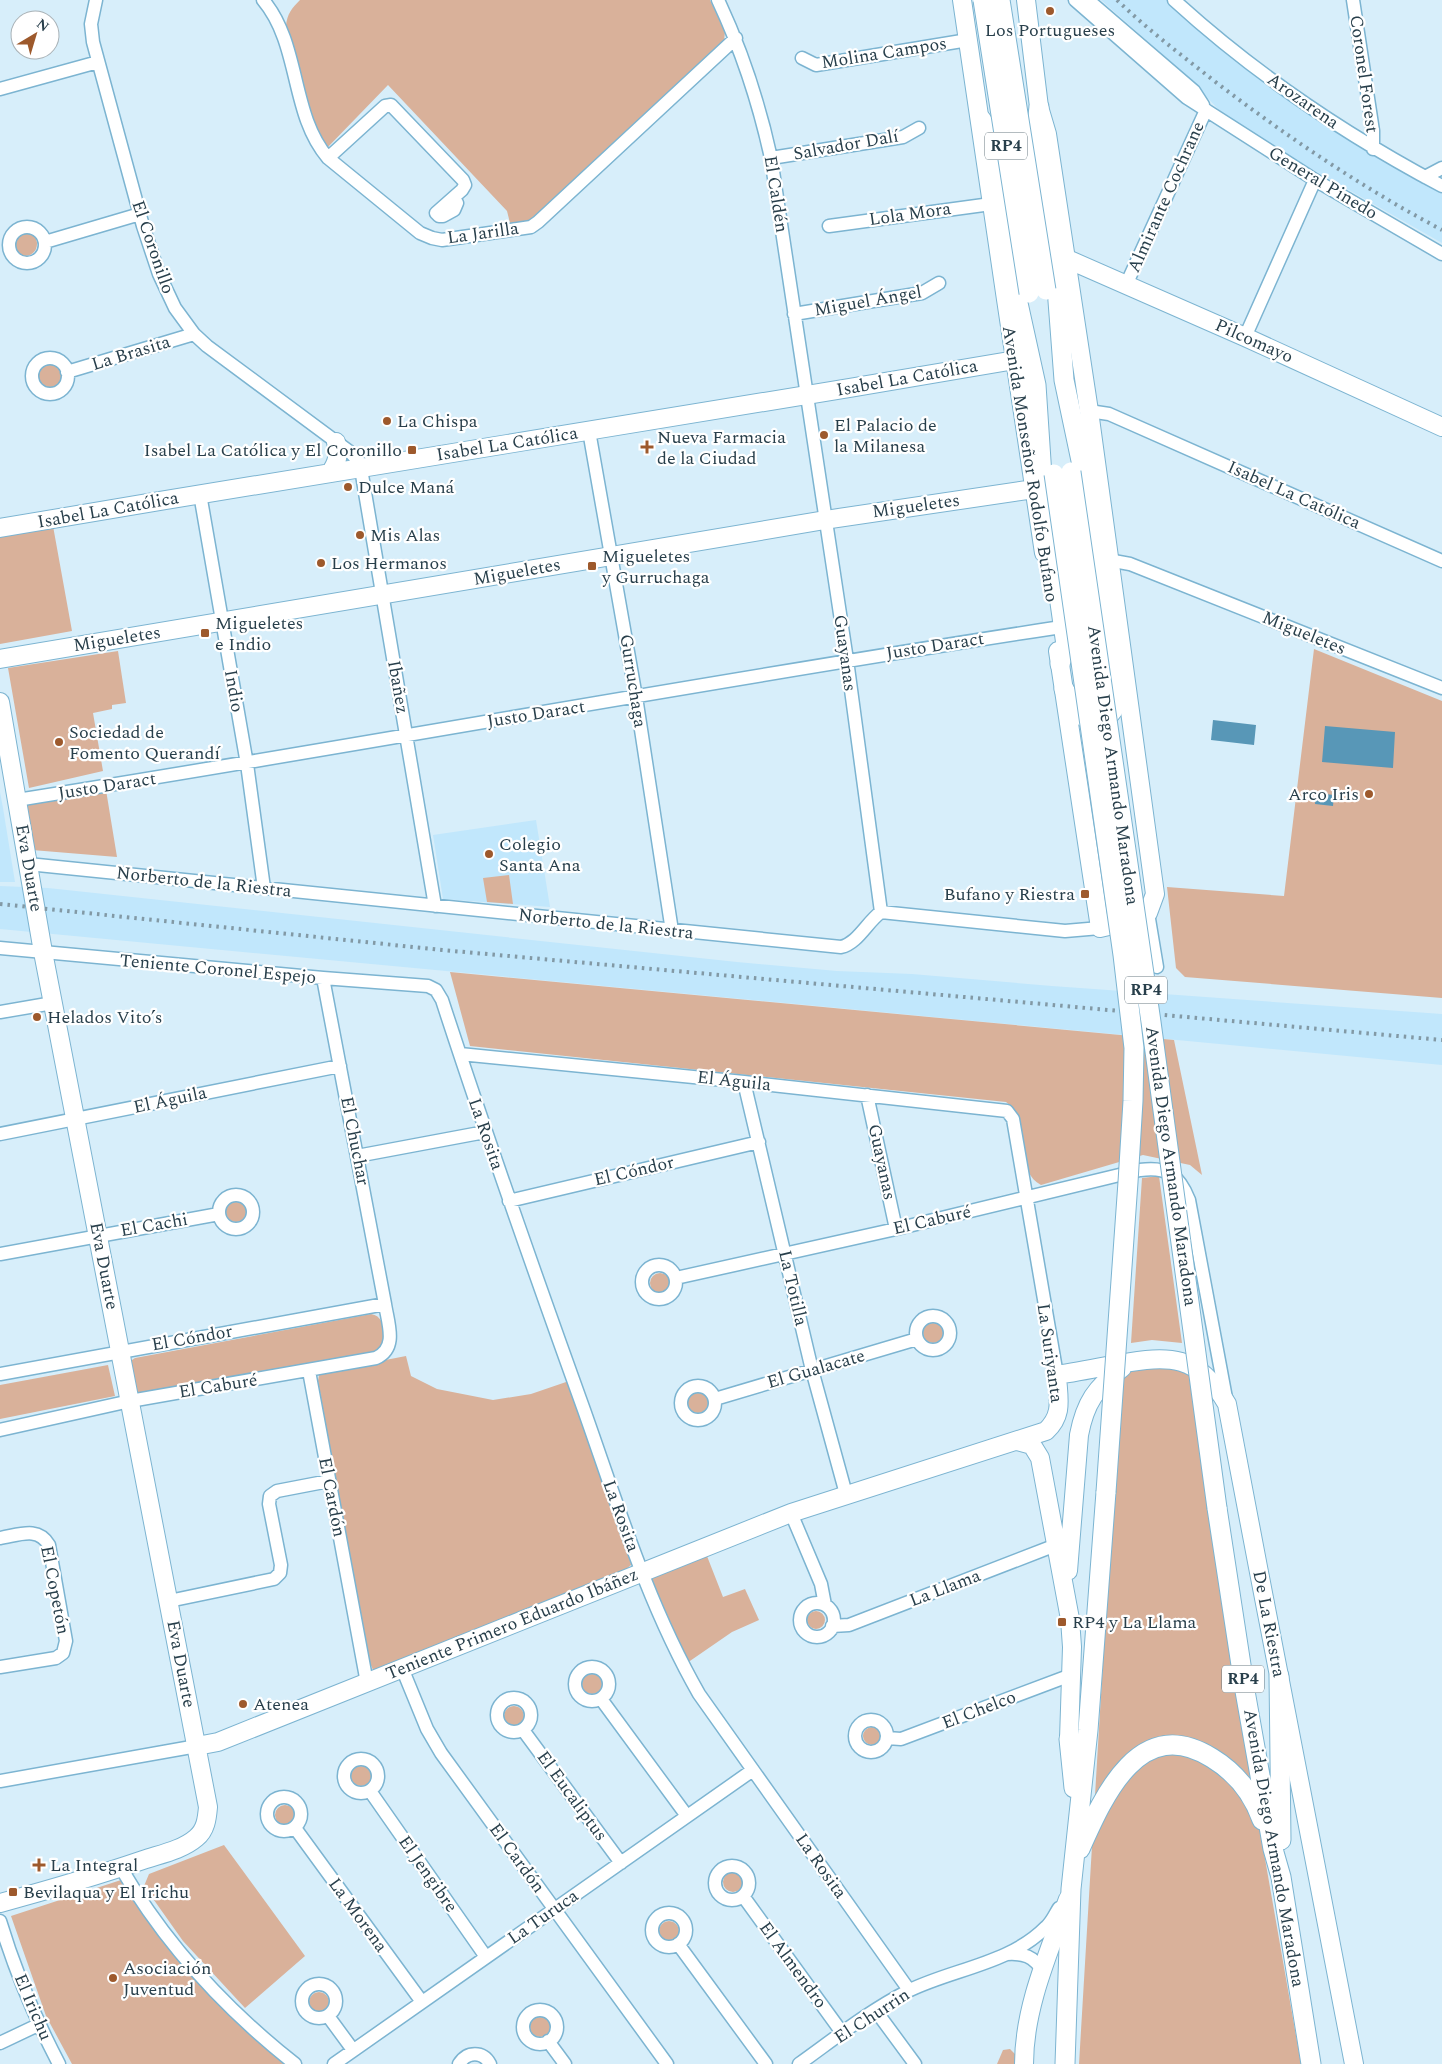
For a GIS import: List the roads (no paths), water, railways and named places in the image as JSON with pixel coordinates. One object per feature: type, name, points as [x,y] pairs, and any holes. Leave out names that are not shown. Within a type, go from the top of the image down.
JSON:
[{"type":"main road","name":"Avenida Diego Armando Maradona","points":[[983,0],[1037,291],[1064,380],[1063,473],[1134,1048],[1130,1164],[1106,1492],[1088,1730],[1071,1889],[1064,2064]]},
{"type":"main road","name":"Avenida Diego Armando Maradona","points":[[1000,0],[1037,291],[1036,385],[1063,473],[1151,1022],[1245,1692],[1273,1849],[1281,1877],[1311,2064]]},
{"type":"main road","points":[[1039,106],[1036,132],[1057,288],[1064,380],[1083,470],[1115,692],[1114,710],[1103,720],[1096,722],[1087,720],[1078,713],[1064,689]]},
{"type":"main road","points":[[981,119],[993,138],[1016,294],[1036,385],[1042,476],[1066,645],[1060,664]]},
{"type":"main road","points":[[1279,1676],[1281,1877]]},
{"type":"main road","points":[[1069,1738],[1078,1821]]},
{"type":"main road","points":[[1075,1860],[1098,1810],[1122,1773],[1137,1758],[1150,1749],[1172,1745],[1193,1748],[1226,1767],[1245,1787],[1259,1811],[1273,1849]]},
{"type":"main road","points":[[1302,2006],[1320,2064]]},
{"type":"street","name":"El Coronillo","points":[[96,0],[92,24],[98,62],[140,214],[165,289],[175,308],[194,334],[207,346],[356,457],[362,468]]},
{"type":"street","name":"La Jarilla","points":[[262,0],[280,27],[313,137],[328,158],[420,233],[432,238],[455,240],[531,227],[545,217],[736,38]]},
{"type":"street","name":"El Caldén","points":[[718,0],[736,38],[771,158],[807,396]]},
{"type":"street","name":"Avenida Monseñor Rodolfo Bufano","points":[[962,0],[1100,928]]},
{"type":"street","points":[[1026,0],[1039,106],[1047,134],[1089,410],[1155,894],[1148,913],[1157,967]]},
{"type":"street","name":"General Pinedo","points":[[1075,0],[1187,98],[1315,180],[1442,254]]},
{"type":"street","name":"General Pinedo","points":[[1088,0],[1194,91],[1206,110]]},
{"type":"street","name":"Coronel Forest","points":[[1353,0],[1373,131],[1373,149]]},
{"type":"street","name":"Arozarena","points":[[1181,2],[1250,64],[1310,107],[1373,149],[1442,186]]},
{"type":"street","name":"Molina Campos","points":[[802,58],[816,65],[968,40]]},
{"type":"street","points":[[0,89],[98,62]]},
{"type":"street","points":[[981,119],[986,108],[994,98],[1006,93],[1018,93],[1030,98],[1039,106]]},
{"type":"street","points":[[328,158],[385,106],[391,105],[463,180],[465,184],[454,198]]},
{"type":"street","name":"Almirante Cochrane","points":[[1126,284],[1206,110]]},
{"type":"street","name":"Salvador Dalí","points":[[771,158],[903,137],[918,128]]},
{"type":"street","points":[[1426,177],[1442,168]]},
{"type":"street","points":[[1245,337],[1315,180]]},
{"type":"street","name":"Lola Mora","points":[[829,226],[991,204]]},
{"type":"street","points":[[44,242],[140,214]]},
{"type":"street","name":"Pilcomayo","points":[[1065,258],[1245,337],[1442,427]]},
{"type":"street","name":"Miguel Ángel","points":[[794,314],[922,293],[939,283]]},
{"type":"street","name":"La Brasita","points":[[67,372],[194,334]]},
{"type":"street","name":"Isabel La Católica","points":[[0,528],[807,396],[1015,360]]},
{"type":"street","name":"Guayanas","points":[[807,396],[847,660],[881,912]]},
{"type":"street","name":"Isabel La Católica","points":[[1089,410],[1109,414],[1442,561]]},
{"type":"street","name":"Gurruchaga","points":[[589,431],[636,697],[672,931]]},
{"type":"street","points":[[330,473],[337,464],[339,452],[336,442]]},
{"type":"street","name":"Ibañez","points":[[362,468],[435,906]]},
{"type":"street","name":"Migueletes","points":[[0,658],[825,520],[1034,489]]},
{"type":"street","name":"Indio","points":[[200,494],[247,764],[264,888]]},
{"type":"street","name":"Migueletes","points":[[1108,560],[1130,564],[1442,688]]},
{"type":"street","name":"Justo Daract","points":[[17,800],[247,764],[847,660],[1055,628]]},
{"type":"street","name":"Eva Duarte","points":[[0,702],[43,952],[208,1807],[204,1829],[198,1837],[183,1846],[120,1868]]},
{"type":"street","name":"Norberto de la Riestra","points":[[28,864],[841,947],[853,942],[881,912]]},
{"type":"street","points":[[881,912],[1065,931],[1100,928],[1139,919],[1148,913]]},
{"type":"street","name":"Teniente Coronel Espejo","points":[[0,948],[428,986],[436,990]]},
{"type":"street","name":"El Chuchar","points":[[323,978],[385,1304]]},
{"type":"street","name":"La Rosita","points":[[436,990],[442,1000],[485,1132],[641,1572],[680,1661],[699,1694],[909,1990]]},
{"type":"street","points":[[0,1012],[53,1003]]},
{"type":"street","name":"El Águila","points":[[460,1054],[744,1082],[1007,1111]]},
{"type":"street","name":"El Águila","points":[[0,1134],[340,1066]]},
{"type":"street","name":"La Totilla","points":[[744,1082],[812,1370],[846,1494]]},
{"type":"street","name":"Guayanas","points":[[867,1095],[896,1229]]},
{"type":"street","name":"La Suriyanta","points":[[1007,1111],[1013,1119],[1056,1376],[1059,1408],[1058,1417],[1046,1431],[1017,1441]]},
{"type":"street","points":[[357,1156],[485,1132]]},
{"type":"street","name":"El Cóndor","points":[[509,1200],[759,1142]]},
{"type":"street","name":"El Caburé","points":[[676,1278],[896,1229],[1148,1169],[1158,1169],[1174,1175],[1183,1185]]},
{"type":"street","name":"De La Riestra","points":[[1183,1185],[1193,1216],[1294,1760],[1354,2064]]},
{"type":"street","name":"El Cachi","points":[[0,1254],[98,1234],[219,1214]]},
{"type":"street","name":"El Cóndor","points":[[0,1374],[120,1350],[385,1304]]},
{"type":"street","name":"El Caburé","points":[[0,1430],[130,1401],[376,1358],[382,1355],[390,1345],[391,1338],[385,1304]]},
{"type":"street","name":"El Gualacate","points":[[715,1399],[917,1339]]},
{"type":"street","points":[[1056,1376],[1131,1362],[1162,1359],[1177,1360],[1193,1366],[1216,1386],[1227,1404]]},
{"type":"street","points":[[1069,1738],[1072,1647],[1068,1562],[1082,1417],[1089,1400],[1103,1383],[1131,1362]]},
{"type":"street","name":"El Cardón","points":[[309,1371],[367,1683]]},
{"type":"street","points":[[1017,1441],[1032,1445],[1040,1458],[1070,1620]]},
{"type":"street","name":"Teniente Primero Eduardo Ibáñez","points":[[0,1780],[218,1742],[791,1513],[1017,1441]]},
{"type":"street","points":[[169,1601],[274,1579],[280,1573],[281,1565],[269,1504],[270,1496],[277,1491],[329,1480]]},
{"type":"street","points":[[791,1513],[822,1584],[825,1605],[833,1615],[832,1626],[826,1634],[818,1637],[811,1636],[801,1626],[800,1619],[806,1606],[819,1603],[825,1605]]},
{"type":"street","name":"El Copetón","points":[[0,1538],[34,1533],[44,1536],[49,1545],[66,1641],[63,1653],[56,1658],[0,1667]]},
{"type":"street","name":"La Llama","points":[[832,1626],[849,1625],[1056,1545]]},
{"type":"street","name":"El Cardón","points":[[402,1668],[433,1741],[667,2064]]},
{"type":"street","name":"El Chelco","points":[[887,1738],[901,1739],[1071,1675]]},
{"type":"street","points":[[601,1699],[687,1816]]},
{"type":"street","name":"El Eucaliptus","points":[[523,1730],[621,1863]]},
{"type":"street","name":"La Turuca","points":[[334,2064],[753,1770]]},
{"type":"street","name":"El Jengibre","points":[[370,1790],[486,1957]]},
{"type":"street","name":"La Morena","points":[[295,1828],[422,2002]]},
{"type":"street","points":[[0,1903],[120,1868],[154,1920],[192,1968],[256,2033],[295,2064]]},
{"type":"street","points":[[1024,2064],[1024,2046],[1029,2016],[1071,1889]]},
{"type":"street","name":"El Churrin","points":[[799,2064],[814,2060],[843,2034],[909,1990],[1004,1954],[1027,1942],[1048,1926],[1071,1889]]},
{"type":"street","name":"El Almendro","points":[[743,1896],[843,2034]]},
{"type":"street","name":"El Irichu","points":[[0,1921],[38,2025],[59,2064]]},
{"type":"street","points":[[678,1944],[766,2064]]},
{"type":"street","name":"El Churrin","points":[[1004,1954],[1022,1953],[1031,1957],[1043,1971]]},
{"type":"street","points":[[876,2011],[915,2064]]},
{"type":"street","points":[[328,2016],[353,2050]]},
{"type":"street","points":[[0,2043],[38,2025]]},
{"type":"street","points":[[548,2041],[565,2064]]},
{"type":"street","points":[[460,2064],[465,2057],[476,2054],[486,2058],[490,2064]]},
{"type":"railway","points":[[1117,0],[1176,51],[1268,121],[1324,160],[1412,214],[1442,230]]},
{"type":"railway","points":[[0,904],[442,950],[1442,1040]]},
{"type":"place","name":"Los Portugueses","points":[[1050,11]]},
{"type":"place","name":"La Chispa","points":[[387,421]]},
{"type":"place","name":"El Palacio de la Milanesa","points":[[824,435]]},
{"type":"place","name":"Nueva Farmacia de la Ciudad","points":[[647,447]]},
{"type":"place","name":"Isabel La Católica y El Coronillo","points":[[412,450]]},
{"type":"place","name":"Dulce Maná","points":[[348,487]]},
{"type":"place","name":"Mis Alas","points":[[360,535]]},
{"type":"place","name":"Los Hermanos","points":[[321,563]]},
{"type":"place","name":"Migueletes y Gurruchaga","points":[[592,566]]},
{"type":"place","name":"Migueletes e Indio","points":[[205,633]]},
{"type":"place","name":"Sociedad de Fomento Querandí","points":[[59,742]]},
{"type":"place","name":"Arco Iris","points":[[1369,794]]},
{"type":"place","name":"Colegio Santa Ana","points":[[489,854]]},
{"type":"place","name":"Bufano y Riestra","points":[[1085,894]]},
{"type":"place","name":"Helados Vito’s","points":[[37,1017]]},
{"type":"place","name":"RP4 y La Llama","points":[[1062,1622]]},
{"type":"place","name":"Atenea","points":[[243,1704]]},
{"type":"place","name":"La Integral","points":[[39,1865]]},
{"type":"place","name":"Bevilaqua y El Irichu","points":[[13,1892]]},
{"type":"place","name":"Asociación Juventud","points":[[113,1978]]}]
